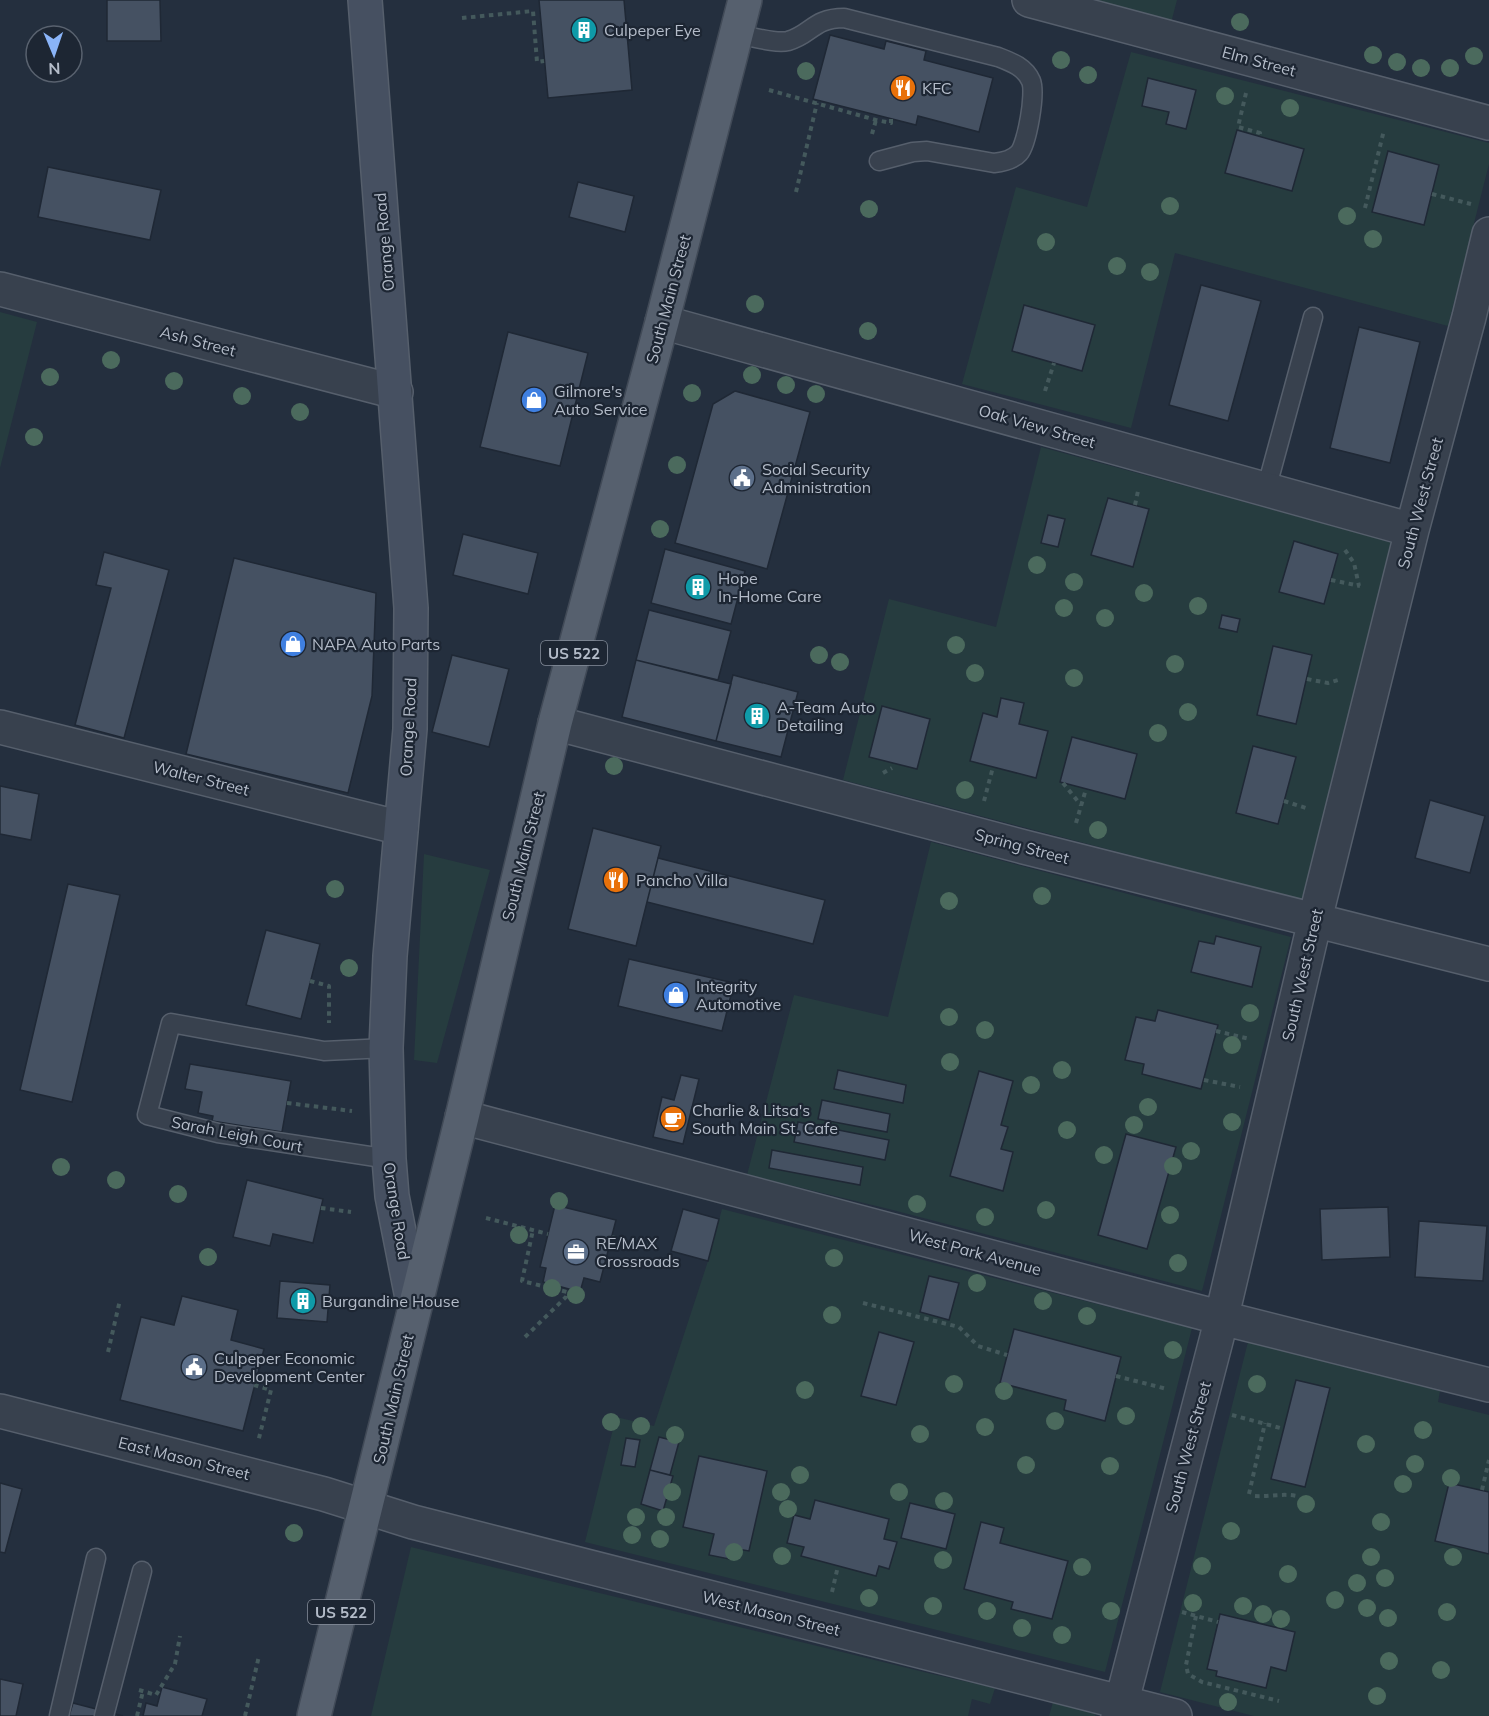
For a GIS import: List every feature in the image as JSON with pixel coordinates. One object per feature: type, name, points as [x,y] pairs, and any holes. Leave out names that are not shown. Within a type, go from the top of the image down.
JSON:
[{"type":"main road","name":"Orange Road","points":[[365,0],[411,608],[410,729],[390,956],[386,1048],[388,1160],[395,1219],[414,1308]]},
{"type":"main road","name":"South Main Street","points":[[314,1716],[462,1117],[555,723],[745,0]]},
{"type":"street","name":"Elm Street","points":[[1029,0],[1489,123]]},
{"type":"street","name":"South West Street","points":[[1120,1709],[1222,1318],[1315,920],[1412,530],[1469,317],[1483,220]]},
{"type":"street","name":"Ash Street","points":[[0,289],[396,392]]},
{"type":"street","name":"Oak View Street","points":[[662,322],[1412,530]]},
{"type":"street","name":"Spring Street","points":[[555,723],[1024,847],[1489,964]]},
{"type":"street","name":"Walter Street","points":[[0,727],[401,828]]},
{"type":"street","name":"West Park Avenue","points":[[462,1117],[1222,1318],[1489,1385]]},
{"type":"street","name":"East Mason Street","points":[[0,1411],[324,1494],[367,1508]]},
{"type":"street","name":"West Mason Street","points":[[367,1508],[1120,1709],[1175,1716]]},
{"type":"lane","points":[[736,34],[781,41],[789,40],[820,22],[844,18],[998,57],[1013,63],[1031,79],[1034,100],[1022,151],[1015,157],[994,163],[927,151],[913,152],[879,161]]},
{"type":"lane","points":[[1266,490],[1313,316]]},
{"type":"lane","name":"Sarah Leigh Court","points":[[386,1048],[324,1051],[171,1023],[147,1115],[191,1128],[388,1160]]},
{"type":"lane","points":[[59,1716],[96,1558]]},
{"type":"lane","points":[[104,1716],[142,1571]]},
{"type":"path","points":[[462,18],[534,11],[537,62],[544,61]]},
{"type":"path","points":[[1255,60],[1238,127],[1260,133],[1259,136]]},
{"type":"path","points":[[769,90],[891,123],[891,119]]},
{"type":"path","points":[[1365,208],[1392,97]]},
{"type":"path","points":[[796,192],[817,103]]},
{"type":"path","points":[[1432,194],[1483,220]]},
{"type":"path","points":[[1340,547],[1347,551],[1354,563],[1359,586]]},
{"type":"path","points":[[1307,679],[1328,683],[1338,680],[1341,676]]},
{"type":"path","points":[[1063,783],[1081,805]]},
{"type":"path","points":[[310,981],[329,986],[329,1034],[324,1051]]},
{"type":"path","points":[[1216,1031],[1253,1040]]},
{"type":"path","points":[[1204,1080],[1243,1088]]},
{"type":"path","points":[[287,1103],[346,1111]]},
{"type":"path","points":[[321,1208],[351,1212]]},
{"type":"path","points":[[486,1218],[548,1234]]},
{"type":"path","points":[[525,1337],[566,1297],[567,1292],[522,1281],[533,1230]]},
{"type":"path","points":[[612,1237],[652,1247]]},
{"type":"path","points":[[108,1352],[120,1300]]},
{"type":"path","points":[[863,1303],[959,1327],[982,1348],[1007,1355]]},
{"type":"path","points":[[1116,1376],[1169,1389]]},
{"type":"path","points":[[254,1385],[271,1390],[258,1443]]},
{"type":"path","points":[[1224,1413],[1284,1429]]},
{"type":"path","points":[[1249,1494],[1264,1423]]},
{"type":"path","points":[[1482,1490],[1489,1460]]},
{"type":"path","points":[[1256,1496],[1268,1497],[1283,1494],[1297,1497]]},
{"type":"path","points":[[831,1596],[838,1566]]},
{"type":"path","points":[[1175,1610],[1218,1622]]},
{"type":"path","points":[[1196,1616],[1186,1665],[1188,1674],[1202,1682],[1279,1701]]},
{"type":"path","points":[[113,1683],[156,1695],[175,1664],[180,1636]]},
{"type":"path","points":[[245,1716],[260,1656]]},
{"type":"path","points":[[137,1716],[143,1691]]},
{"type":"green space","points":[[1082,0],[1177,0],[1171,23]]},
{"type":"green space","points":[[1131,52],[1489,143],[1489,164],[1448,326],[1175,253],[1131,428],[962,384],[1016,187],[1087,207]]},
{"type":"green space","points":[[0,312],[37,322],[0,468]]},
{"type":"green space","points":[[1041,447],[1396,543],[1306,901],[843,780],[889,599],[996,627]]},
{"type":"green space","points":[[931,842],[1291,937],[1202,1291],[889,1209],[747,1175],[794,995],[888,1017]]},
{"type":"green space","points":[[424,854],[490,870],[437,1063],[414,1060]]},
{"type":"green space","points":[[722,1209],[1192,1328],[1105,1672],[585,1542],[616,1417],[654,1426],[708,1261]]},
{"type":"green space","points":[[1248,1342],[1440,1391],[1438,1402],[1489,1415],[1489,1716],[1254,1716],[1160,1692]]},
{"type":"green space","points":[[411,1547],[995,1688],[990,1704],[972,1699],[968,1716],[371,1716]]},
{"type":"green space","points":[[1053,1702],[1096,1712],[1095,1716],[1049,1716]]},
{"type":"building","points":[[107,0],[160,0],[161,41],[107,41]]},
{"type":"building","name":"Culpeper Eye","points":[[539,0],[624,0],[632,90],[548,98]]},
{"type":"building","name":"KFC","points":[[830,35],[884,49],[886,41],[926,51],[924,60],[993,78],[979,132],[918,116],[916,125],[813,99]]},
{"type":"building","points":[[1148,78],[1196,90],[1186,129],[1166,124],[1169,112],[1142,106]]},
{"type":"building","points":[[1237,130],[1304,149],[1292,191],[1225,173]]},
{"type":"building","points":[[1388,151],[1439,165],[1424,225],[1372,212]]},
{"type":"building","points":[[48,167],[161,190],[150,240],[38,217]]},
{"type":"building","points":[[578,182],[634,196],[625,232],[569,217]]},
{"type":"building","points":[[1201,285],[1261,301],[1228,421],[1169,405]]},
{"type":"building","points":[[1024,305],[1095,325],[1082,371],[1012,351]]},
{"type":"building","points":[[1359,327],[1420,342],[1390,463],[1330,448]]},
{"type":"building","name":"Gilmore's Auto Service","points":[[508,332],[588,353],[560,466],[480,447]]},
{"type":"building","name":"Social Security Administration","points":[[735,391],[810,412],[767,569],[675,543],[713,404]]},
{"type":"building","points":[[1108,498],[1149,509],[1133,567],[1091,555]]},
{"type":"building","points":[[1048,515],[1065,519],[1058,547],[1041,543]]},
{"type":"building","points":[[463,534],[538,553],[528,594],[453,575]]},
{"type":"building","points":[[1294,541],[1338,554],[1324,604],[1279,592]]},
{"type":"building","name":"Hope In-Home Care","points":[[665,549],[745,571],[731,624],[651,603]]},
{"type":"building","points":[[104,552],[169,570],[124,738],[75,725],[111,588],[96,585]]},
{"type":"building","name":"NAPA Auto Parts","points":[[234,558],[376,593],[372,696],[348,793],[186,754]]},
{"type":"building","points":[[649,610],[731,631],[718,680],[636,660]]},
{"type":"building","points":[[1222,615],[1240,619],[1237,632],[1219,628]]},
{"type":"building","points":[[1273,646],[1312,655],[1296,724],[1257,715]]},
{"type":"building","points":[[452,655],[509,669],[489,747],[432,732]]},
{"type":"building","points":[[636,660],[731,684],[716,741],[622,717]]},
{"type":"building","name":"A-Team Auto Detailing","points":[[733,675],[798,692],[781,757],[716,741]]},
{"type":"building","points":[[1001,698],[1024,703],[1019,724],[1048,731],[1036,778],[970,761],[983,713],[997,717]]},
{"type":"building","points":[[882,706],[930,719],[917,769],[869,757]]},
{"type":"building","points":[[1072,737],[1137,754],[1125,799],[1060,782]]},
{"type":"building","points":[[1253,746],[1296,757],[1278,824],[1236,813]]},
{"type":"building","points":[[0,786],[39,794],[31,840],[0,834]]},
{"type":"building","points":[[1430,800],[1485,816],[1470,873],[1415,858]]},
{"type":"building","name":"Pancho Villa","points":[[593,828],[661,846],[636,946],[568,929]]},
{"type":"building","points":[[658,858],[825,900],[813,944],[647,902]]},
{"type":"building","points":[[68,884],[120,895],[72,1102],[20,1090]]},
{"type":"building","points":[[266,930],[320,944],[301,1019],[246,1005]]},
{"type":"building","points":[[1216,936],[1261,947],[1252,987],[1191,972],[1199,941],[1214,944]]},
{"type":"building","name":"Integrity Automotive","points":[[629,959],[734,983],[722,1031],[618,1006]]},
{"type":"building","points":[[1158,1010],[1218,1025],[1201,1089],[1142,1074],[1144,1064],[1125,1060],[1136,1017],[1155,1021]]},
{"type":"building","points":[[190,1064],[291,1081],[282,1132],[212,1121],[213,1116],[198,1113],[202,1092],[185,1089]]},
{"type":"building","points":[[838,1070],[906,1085],[903,1103],[834,1089]]},
{"type":"building","points":[[979,1071],[1013,1081],[1001,1125],[1008,1127],[1001,1149],[1013,1152],[1003,1191],[950,1176]]},
{"type":"building","name":"Charlie & Litsa's South Main St. Cafe","points":[[681,1075],[699,1079],[683,1144],[653,1137],[662,1097],[674,1100]]},
{"type":"building","points":[[822,1100],[890,1114],[887,1132],[818,1119]]},
{"type":"building","points":[[798,1122],[889,1140],[885,1160],[794,1142]]},
{"type":"building","points":[[1126,1134],[1176,1147],[1147,1249],[1098,1235]]},
{"type":"building","points":[[772,1150],[863,1167],[860,1185],[769,1168]]},
{"type":"building","points":[[247,1180],[323,1199],[313,1243],[273,1234],[270,1246],[233,1237]]},
{"type":"building","name":"RE/MAX Crossroads","points":[[555,1205],[616,1220],[600,1282],[584,1278],[580,1292],[543,1282],[546,1268],[540,1267]]},
{"type":"building","points":[[1388,1207],[1390,1257],[1322,1260],[1320,1209]]},
{"type":"building","points":[[683,1209],[719,1219],[708,1261],[671,1251]]},
{"type":"building","points":[[1419,1221],[1487,1226],[1483,1281],[1415,1277]]},
{"type":"building","points":[[929,1276],[959,1283],[949,1320],[920,1312]]},
{"type":"building","name":"Burgandine House","points":[[280,1281],[330,1285],[327,1322],[277,1318]]},
{"type":"building","name":"Culpeper Economic Development Center","points":[[182,1296],[238,1310],[231,1340],[264,1349],[243,1431],[120,1400],[141,1317],[174,1325]]},
{"type":"building","points":[[1014,1329],[1121,1357],[1105,1421],[1064,1410],[1066,1400],[1000,1383]]},
{"type":"building","points":[[879,1332],[914,1342],[896,1405],[861,1396]]},
{"type":"building","points":[[1296,1380],[1330,1388],[1305,1487],[1271,1479]]},
{"type":"building","points":[[659,1437],[679,1442],[670,1475],[650,1470]]},
{"type":"building","points":[[626,1438],[640,1440],[635,1467],[621,1465]]},
{"type":"building","points":[[699,1456],[767,1471],[749,1551],[732,1548],[729,1559],[709,1555],[714,1534],[683,1527]]},
{"type":"building","points":[[650,1470],[673,1476],[663,1511],[641,1504]]},
{"type":"building","points":[[0,1483],[22,1489],[5,1553],[0,1552]]},
{"type":"building","points":[[1449,1483],[1489,1492],[1489,1554],[1435,1541]]},
{"type":"building","points":[[815,1500],[889,1519],[884,1539],[897,1542],[889,1569],[879,1566],[876,1576],[801,1556],[804,1547],[787,1543],[794,1515],[810,1519]]},
{"type":"building","points":[[910,1503],[955,1514],[946,1549],[901,1538]]},
{"type":"building","points":[[981,1522],[1004,1528],[1000,1543],[1068,1561],[1052,1619],[1011,1609],[1013,1602],[964,1589]]},
{"type":"building","points":[[1220,1614],[1295,1632],[1286,1671],[1271,1667],[1266,1688],[1216,1676],[1217,1671],[1207,1669]]},
{"type":"building","points":[[0,1679],[23,1684],[16,1716],[0,1716]]},
{"type":"building","points":[[162,1687],[207,1699],[202,1716],[143,1716],[146,1703],[157,1706]]},
{"type":"building","points":[[73,1703],[123,1716],[69,1716]]},
{"type":"place","name":"Culpeper Eye","points":[[584,30]]},
{"type":"place","name":"KFC","points":[[903,88]]},
{"type":"place","name":"Gilmore's Auto Service","points":[[534,400]]},
{"type":"place","name":"Social Security Administration","points":[[742,478]]},
{"type":"place","name":"Hope In-Home Care","points":[[698,587]]},
{"type":"place","name":"NAPA Auto Parts","points":[[293,644]]},
{"type":"place","name":"A-Team Auto Detailing","points":[[757,716]]},
{"type":"place","name":"Pancho Villa","points":[[616,880]]},
{"type":"place","name":"Integrity Automotive","points":[[676,995]]},
{"type":"place","name":"Charlie & Litsa's South Main St. Cafe","points":[[673,1119]]},
{"type":"place","name":"RE/MAX Crossroads","points":[[576,1252]]},
{"type":"place","name":"Burgandine House","points":[[303,1301]]},
{"type":"place","name":"Culpeper Economic Development Center","points":[[194,1367]]}]
